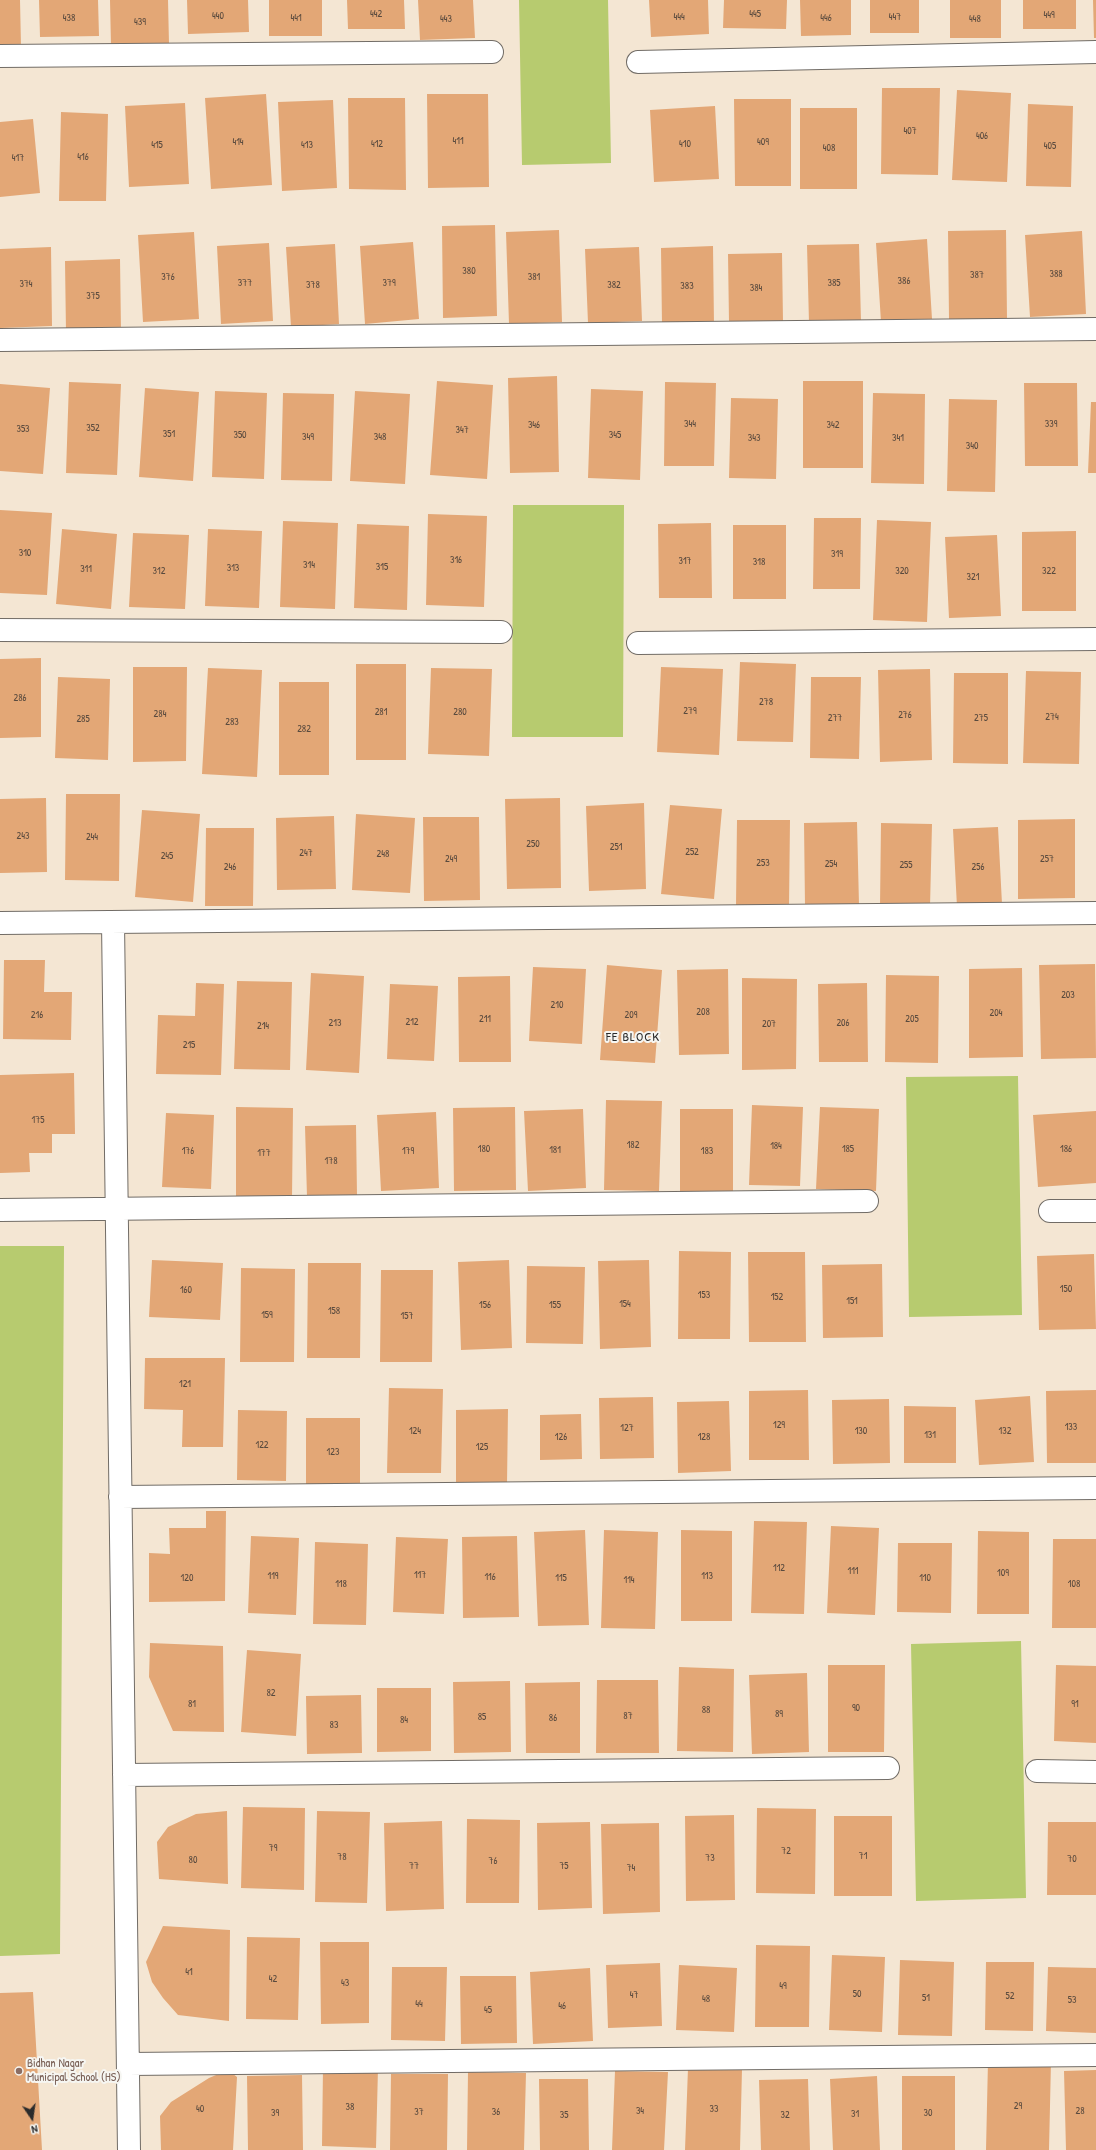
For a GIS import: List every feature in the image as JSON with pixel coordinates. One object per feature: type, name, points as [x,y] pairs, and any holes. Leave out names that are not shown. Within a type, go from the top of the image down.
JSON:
[{"type":"street","points":[[0,56],[492,52]]},
{"type":"street","points":[[638,62],[1096,52]]},
{"type":"street","points":[[0,340],[1096,329]]},
{"type":"street","points":[[0,630],[501,632]]},
{"type":"street","points":[[638,643],[1096,639]]},
{"type":"street","points":[[0,923],[1096,913]]},
{"type":"street","points":[[113,922],[129,2150]]},
{"type":"street","points":[[0,1210],[867,1201]]},
{"type":"street","points":[[1050,1211],[1096,1210]]},
{"type":"street","points":[[120,1497],[1096,1488]]},
{"type":"street","points":[[124,1775],[888,1768]]},
{"type":"street","points":[[1037,1771],[1096,1772]]},
{"type":"street","points":[[128,2064],[1096,2055]]},
{"type":"green space","points":[[519,0],[608,0],[611,163],[522,165]]},
{"type":"green space","points":[[513,505],[624,505],[623,737],[512,737]]},
{"type":"green space","points":[[1018,1076],[1022,1315],[909,1317],[906,1077]]},
{"type":"green space","points":[[0,1246],[64,1246],[60,1954],[0,1956]]},
{"type":"green space","points":[[1021,1641],[1026,1898],[916,1901],[911,1644]]},
{"type":"building","points":[[0,0],[20,0],[21,47],[0,48]]},
{"type":"building","points":[[39,0],[98,0],[99,36],[40,37]]},
{"type":"building","points":[[110,0],[168,0],[169,44],[111,46]]},
{"type":"building","points":[[187,0],[248,0],[249,32],[188,34]]},
{"type":"building","points":[[269,0],[322,0],[322,36],[269,36]]},
{"type":"building","points":[[347,0],[404,0],[405,29],[348,29]]},
{"type":"building","points":[[418,0],[473,0],[475,38],[420,40]]},
{"type":"building","points":[[649,0],[708,0],[709,34],[651,37]]},
{"type":"building","points":[[724,0],[787,0],[786,29],[723,28]]},
{"type":"building","points":[[800,0],[851,0],[851,35],[801,36]]},
{"type":"building","points":[[870,0],[919,0],[919,33],[870,33]]},
{"type":"building","points":[[950,0],[1001,0],[1001,38],[950,38]]},
{"type":"building","points":[[1023,0],[1076,0],[1076,29],[1023,29]]},
{"type":"building","points":[[1093,0],[1096,0],[1096,38],[1094,38]]},
{"type":"building","points":[[882,88],[940,88],[938,175],[881,174]]},
{"type":"building","points":[[957,90],[1011,93],[1007,182],[952,180]]},
{"type":"building","points":[[266,94],[272,185],[211,189],[205,98]]},
{"type":"building","points":[[427,94],[488,94],[489,187],[428,188]]},
{"type":"building","points":[[348,98],[405,98],[406,190],[349,189]]},
{"type":"building","points":[[734,99],[791,99],[791,186],[735,186]]},
{"type":"building","points":[[333,100],[337,188],[282,191],[278,102]]},
{"type":"building","points":[[185,103],[189,184],[129,187],[125,106]]},
{"type":"building","points":[[1028,104],[1073,106],[1071,187],[1026,186]]},
{"type":"building","points":[[715,106],[719,179],[654,182],[650,110]]},
{"type":"building","points":[[800,108],[857,108],[857,189],[800,189]]},
{"type":"building","points":[[61,112],[108,114],[106,201],[59,201]]},
{"type":"building","points":[[33,119],[40,193],[0,197],[0,122]]},
{"type":"building","points":[[495,225],[497,316],[443,318],[442,226]]},
{"type":"building","points":[[559,230],[562,322],[509,324],[506,232]]},
{"type":"building","points":[[1006,230],[1007,319],[949,319],[948,231]]},
{"type":"building","points":[[1082,231],[1086,314],[1030,317],[1025,235]]},
{"type":"building","points":[[194,232],[199,319],[143,322],[138,235]]},
{"type":"building","points":[[927,239],[932,319],[881,322],[876,243]]},
{"type":"building","points":[[413,242],[419,319],[365,324],[360,246]]},
{"type":"building","points":[[269,243],[273,321],[221,324],[217,246]]},
{"type":"building","points":[[335,244],[339,324],[291,327],[286,247]]},
{"type":"building","points":[[859,244],[861,322],[809,323],[807,245]]},
{"type":"building","points":[[713,246],[714,325],[662,325],[661,248]]},
{"type":"building","points":[[51,247],[52,326],[0,328],[0,249]]},
{"type":"building","points":[[639,247],[642,321],[588,323],[585,249]]},
{"type":"building","points":[[782,253],[783,322],[729,322],[728,254]]},
{"type":"building","points":[[120,259],[121,331],[66,333],[65,261]]},
{"type":"building","points":[[557,376],[559,472],[510,473],[508,378]]},
{"type":"building","points":[[437,381],[493,385],[487,479],[430,475]]},
{"type":"building","points":[[803,381],[863,381],[863,468],[803,468]]},
{"type":"building","points":[[69,382],[121,384],[117,475],[66,473]]},
{"type":"building","points":[[665,382],[716,383],[714,466],[664,466]]},
{"type":"building","points":[[1024,383],[1077,383],[1078,466],[1025,466]]},
{"type":"building","points":[[0,384],[50,388],[43,474],[0,471]]},
{"type":"building","points":[[145,388],[199,392],[193,481],[139,477]]},
{"type":"building","points":[[591,389],[643,391],[640,480],[588,478]]},
{"type":"building","points":[[215,391],[267,393],[264,479],[212,477]]},
{"type":"building","points":[[355,391],[410,394],[405,484],[350,481]]},
{"type":"building","points":[[283,393],[334,394],[332,481],[281,480]]},
{"type":"building","points":[[873,393],[925,394],[924,484],[871,483]]},
{"type":"building","points":[[731,398],[778,399],[776,479],[729,478]]},
{"type":"building","points":[[949,399],[997,400],[995,492],[947,491]]},
{"type":"building","points":[[1091,402],[1096,402],[1096,473],[1088,473]]},
{"type":"building","points":[[0,510],[52,513],[47,595],[0,593]]},
{"type":"building","points":[[428,514],[487,516],[484,607],[426,605]]},
{"type":"building","points":[[814,518],[861,518],[860,589],[813,589]]},
{"type":"building","points":[[877,520],[931,522],[927,622],[873,620]]},
{"type":"building","points":[[283,521],[338,523],[335,609],[280,607]]},
{"type":"building","points":[[711,523],[712,598],[659,598],[658,524]]},
{"type":"building","points":[[357,524],[409,526],[407,610],[354,608]]},
{"type":"building","points":[[733,525],[786,525],[786,599],[733,599]]},
{"type":"building","points":[[62,529],[117,534],[111,609],[56,604]]},
{"type":"building","points":[[208,529],[262,531],[259,608],[205,606]]},
{"type":"building","points":[[1076,531],[1076,611],[1022,611],[1022,532]]},
{"type":"building","points":[[133,533],[189,535],[185,609],[129,607]]},
{"type":"building","points":[[997,535],[1001,616],[949,618],[945,537]]},
{"type":"building","points":[[41,658],[41,737],[0,738],[0,659]]},
{"type":"building","points":[[740,662],[796,664],[793,742],[737,741]]},
{"type":"building","points":[[356,664],[406,664],[406,760],[356,760]]},
{"type":"building","points":[[133,667],[187,667],[186,761],[133,762]]},
{"type":"building","points":[[661,667],[723,669],[719,755],[657,752]]},
{"type":"building","points":[[208,668],[262,670],[257,777],[202,774]]},
{"type":"building","points":[[431,668],[492,669],[489,756],[428,754]]},
{"type":"building","points":[[930,669],[932,760],[880,762],[878,670]]},
{"type":"building","points":[[1026,671],[1081,672],[1079,764],[1023,763]]},
{"type":"building","points":[[954,673],[1008,673],[1008,764],[953,763]]},
{"type":"building","points":[[58,677],[110,679],[108,760],[55,758]]},
{"type":"building","points":[[811,677],[861,677],[859,759],[810,758]]},
{"type":"building","points":[[279,682],[329,682],[329,775],[279,775]]},
{"type":"building","points":[[66,794],[120,794],[119,881],[65,880]]},
{"type":"building","points":[[46,798],[47,872],[0,873],[0,799]]},
{"type":"building","points":[[560,798],[561,888],[507,889],[505,799]]},
{"type":"building","points":[[644,803],[646,889],[589,891],[586,806]]},
{"type":"building","points":[[670,805],[722,809],[714,899],[661,894]]},
{"type":"building","points":[[142,810],[200,814],[193,902],[135,897]]},
{"type":"building","points":[[356,814],[415,818],[410,893],[352,890]]},
{"type":"building","points":[[334,816],[336,889],[277,890],[276,818]]},
{"type":"building","points":[[423,817],[479,817],[480,900],[424,901]]},
{"type":"building","points":[[1075,819],[1075,898],[1018,899],[1018,820]]},
{"type":"building","points":[[737,820],[790,820],[789,907],[736,906]]},
{"type":"building","points":[[857,822],[859,905],[805,906],[804,823]]},
{"type":"building","points":[[881,823],[932,824],[930,907],[880,906]]},
{"type":"building","points":[[998,827],[1002,904],[957,907],[953,829]]},
{"type":"building","points":[[206,828],[254,828],[253,906],[205,906]]},
{"type":"building","points":[[4,960],[45,960],[44,992],[72,992],[71,1040],[3,1039]]},
{"type":"building","points":[[1095,964],[1096,1058],[1041,1059],[1039,965]]},
{"type":"building","points":[[607,965],[662,970],[655,1063],[600,1060]]},
{"type":"building","points":[[533,967],[586,969],[582,1044],[529,1041]]},
{"type":"building","points":[[1022,968],[1023,1057],[969,1058],[969,969]]},
{"type":"building","points":[[728,969],[729,1054],[679,1055],[677,970]]},
{"type":"building","points":[[311,973],[364,976],[359,1073],[306,1070]]},
{"type":"building","points":[[886,975],[939,976],[938,1063],[885,1062]]},
{"type":"building","points":[[510,976],[511,1062],[459,1062],[458,977]]},
{"type":"building","points":[[742,978],[797,979],[796,1069],[742,1070]]},
{"type":"building","points":[[237,981],[292,982],[290,1070],[234,1069]]},
{"type":"building","points":[[196,983],[224,984],[221,1075],[156,1074],[158,1015],[195,1016]]},
{"type":"building","points":[[867,983],[868,1062],[819,1062],[818,984]]},
{"type":"building","points":[[390,984],[438,986],[434,1061],[387,1059]]},
{"type":"building","points":[[74,1073],[75,1134],[52,1134],[52,1153],[29,1153],[30,1172],[0,1173],[0,1075]]},
{"type":"building","points":[[606,1100],[662,1101],[659,1191],[604,1190]]},
{"type":"building","points":[[752,1105],[803,1107],[800,1186],[749,1185]]},
{"type":"building","points":[[236,1107],[293,1108],[292,1198],[236,1198]]},
{"type":"building","points":[[515,1107],[516,1190],[454,1191],[453,1108]]},
{"type":"building","points":[[820,1107],[879,1109],[876,1191],[816,1189]]},
{"type":"building","points":[[583,1109],[586,1188],[528,1191],[524,1111]]},
{"type":"building","points":[[680,1109],[733,1109],[733,1192],[680,1192]]},
{"type":"building","points":[[1096,1111],[1096,1183],[1038,1187],[1033,1115]]},
{"type":"building","points":[[436,1112],[439,1188],[381,1191],[377,1115]]},
{"type":"building","points":[[166,1113],[214,1115],[211,1189],[162,1187]]},
{"type":"building","points":[[356,1125],[357,1196],[307,1197],[305,1126]]},
{"type":"building","points":[[679,1251],[731,1252],[730,1339],[678,1339]]},
{"type":"building","points":[[748,1252],[805,1252],[806,1342],[749,1342]]},
{"type":"building","points":[[1094,1254],[1096,1329],[1039,1330],[1037,1256]]},
{"type":"building","points":[[152,1260],[223,1263],[220,1320],[149,1317]]},
{"type":"building","points":[[509,1260],[512,1348],[461,1350],[458,1262]]},
{"type":"building","points":[[649,1260],[651,1347],[600,1349],[598,1261]]},
{"type":"building","points":[[308,1263],[361,1263],[360,1358],[307,1358]]},
{"type":"building","points":[[882,1264],[883,1337],[823,1338],[822,1265]]},
{"type":"building","points":[[527,1266],[585,1267],[583,1344],[526,1343]]},
{"type":"building","points":[[241,1268],[295,1269],[294,1362],[240,1362]]},
{"type":"building","points":[[381,1270],[433,1270],[432,1362],[380,1362]]},
{"type":"building","points":[[145,1358],[225,1358],[223,1447],[182,1447],[183,1410],[144,1409]]},
{"type":"building","points":[[389,1388],[443,1389],[441,1473],[387,1473]]},
{"type":"building","points":[[808,1390],[809,1460],[749,1460],[749,1391]]},
{"type":"building","points":[[1096,1390],[1096,1463],[1047,1463],[1046,1391]]},
{"type":"building","points":[[1030,1396],[1034,1462],[979,1465],[975,1400]]},
{"type":"building","points":[[653,1397],[654,1458],[600,1459],[599,1398]]},
{"type":"building","points":[[889,1399],[890,1463],[833,1464],[832,1400]]},
{"type":"building","points":[[729,1401],[731,1471],[678,1473],[677,1402]]},
{"type":"building","points":[[904,1406],[956,1407],[956,1463],[904,1463]]},
{"type":"building","points":[[508,1409],[507,1484],[456,1484],[456,1410]]},
{"type":"building","points":[[238,1410],[287,1411],[286,1481],[237,1480]]},
{"type":"building","points":[[581,1414],[582,1459],[540,1460],[540,1415]]},
{"type":"building","points":[[306,1418],[360,1418],[360,1486],[306,1487]]},
{"type":"building","points":[[206,1511],[226,1511],[225,1601],[149,1602],[149,1553],[170,1554],[169,1528],[206,1528]]},
{"type":"building","points":[[754,1521],[807,1522],[804,1614],[751,1613]]},
{"type":"building","points":[[831,1526],[879,1528],[875,1615],[827,1613]]},
{"type":"building","points":[[585,1530],[589,1625],[538,1626],[534,1532]]},
{"type":"building","points":[[604,1530],[658,1532],[655,1629],[601,1628]]},
{"type":"building","points":[[681,1530],[732,1531],[732,1621],[681,1621]]},
{"type":"building","points":[[978,1531],[1029,1532],[1029,1614],[977,1614]]},
{"type":"building","points":[[251,1536],[299,1538],[296,1615],[248,1613]]},
{"type":"building","points":[[517,1536],[519,1617],[463,1618],[462,1537]]},
{"type":"building","points":[[396,1537],[448,1539],[444,1614],[393,1612]]},
{"type":"building","points":[[1053,1539],[1096,1539],[1096,1628],[1052,1628]]},
{"type":"building","points":[[315,1542],[368,1544],[366,1625],[313,1624]]},
{"type":"building","points":[[898,1543],[952,1543],[951,1613],[897,1612]]},
{"type":"building","points":[[150,1643],[223,1646],[224,1732],[173,1731],[149,1677]]},
{"type":"building","points":[[247,1650],[301,1654],[296,1736],[241,1732]]},
{"type":"building","points":[[828,1665],[885,1665],[884,1752],[828,1752]]},
{"type":"building","points":[[1056,1665],[1096,1666],[1096,1743],[1054,1741]]},
{"type":"building","points":[[679,1667],[734,1669],[733,1752],[677,1751]]},
{"type":"building","points":[[807,1673],[809,1752],[752,1754],[749,1675]]},
{"type":"building","points":[[597,1680],[658,1680],[659,1753],[596,1753]]},
{"type":"building","points":[[510,1681],[511,1752],[454,1753],[453,1682]]},
{"type":"building","points":[[580,1682],[580,1753],[526,1753],[525,1683]]},
{"type":"building","points":[[377,1688],[431,1688],[431,1751],[377,1752]]},
{"type":"building","points":[[361,1695],[362,1753],[307,1754],[306,1696]]},
{"type":"building","points":[[243,1807],[305,1808],[304,1890],[241,1888]]},
{"type":"building","points":[[757,1808],[816,1809],[815,1894],[756,1893]]},
{"type":"building","points":[[227,1811],[228,1884],[159,1879],[157,1842],[168,1827],[196,1814]]},
{"type":"building","points":[[317,1811],[370,1812],[367,1903],[315,1902]]},
{"type":"building","points":[[734,1815],[735,1900],[686,1901],[685,1816]]},
{"type":"building","points":[[834,1816],[892,1816],[892,1896],[834,1896]]},
{"type":"building","points":[[467,1819],[520,1820],[519,1903],[466,1903]]},
{"type":"building","points":[[442,1821],[444,1909],[386,1911],[384,1823]]},
{"type":"building","points":[[590,1822],[592,1908],[538,1910],[537,1823]]},
{"type":"building","points":[[1048,1822],[1096,1822],[1096,1895],[1047,1895]]},
{"type":"building","points":[[659,1823],[660,1912],[603,1914],[601,1824]]},
{"type":"building","points":[[163,1926],[230,1930],[229,2021],[178,2015],[163,1998],[152,1982],[146,1962]]},
{"type":"building","points":[[247,1937],[300,1938],[298,2020],[246,2019]]},
{"type":"building","points":[[320,1942],[369,1942],[369,2023],[321,2024]]},
{"type":"building","points":[[756,1945],[810,1946],[809,2027],[755,2027]]},
{"type":"building","points":[[832,1955],[885,1957],[882,2032],[829,2030]]},
{"type":"building","points":[[900,1960],[954,1962],[952,2036],[898,2035]]},
{"type":"building","points":[[986,1962],[1034,1962],[1033,2031],[985,2030]]},
{"type":"building","points":[[660,1963],[662,2026],[608,2028],[606,1965]]},
{"type":"building","points":[[679,1965],[737,1968],[734,2032],[676,2030]]},
{"type":"building","points":[[392,1967],[447,1967],[445,2041],[391,2040]]},
{"type":"building","points":[[1048,1967],[1096,1968],[1096,2033],[1046,2031]]},
{"type":"building","points":[[590,1968],[593,2041],[533,2044],[530,1972]]},
{"type":"building","points":[[460,1976],[516,1976],[517,2043],[461,2044]]},
{"type":"building","name":"Bidhan Nagar Municipal School (HS)","points":[[33,1992],[42,2150],[0,2150],[0,1993]]},
{"type":"building","points":[[988,2061],[1051,2061],[1049,2150],[986,2150]]},
{"type":"building","points":[[323,2067],[378,2068],[376,2148],[322,2146]]},
{"type":"building","points":[[688,2068],[742,2069],[740,2150],[685,2150]]},
{"type":"building","points":[[228,2070],[237,2077],[233,2150],[161,2150],[160,2116],[171,2102],[209,2078]]},
{"type":"building","points":[[1096,2070],[1096,2150],[1066,2150],[1064,2071]]},
{"type":"building","points":[[615,2071],[668,2072],[664,2150],[612,2150]]},
{"type":"building","points":[[468,2072],[526,2073],[524,2150],[467,2150]]},
{"type":"building","points":[[391,2074],[448,2074],[447,2150],[390,2150]]},
{"type":"building","points":[[302,2075],[303,2150],[248,2150],[247,2076]]},
{"type":"building","points":[[877,2076],[880,2150],[833,2150],[830,2079]]},
{"type":"building","points":[[902,2076],[955,2076],[955,2150],[902,2150]]},
{"type":"building","points":[[539,2079],[588,2079],[589,2150],[540,2150]]},
{"type":"building","points":[[808,2079],[810,2150],[761,2150],[759,2080]]},
{"type":"place","name":"Bidhan Nagar Municipal School (HS)","points":[[19,2071]]},
{"type":"district","name":"FE BLOCK","points":[[633,1038]]}]
